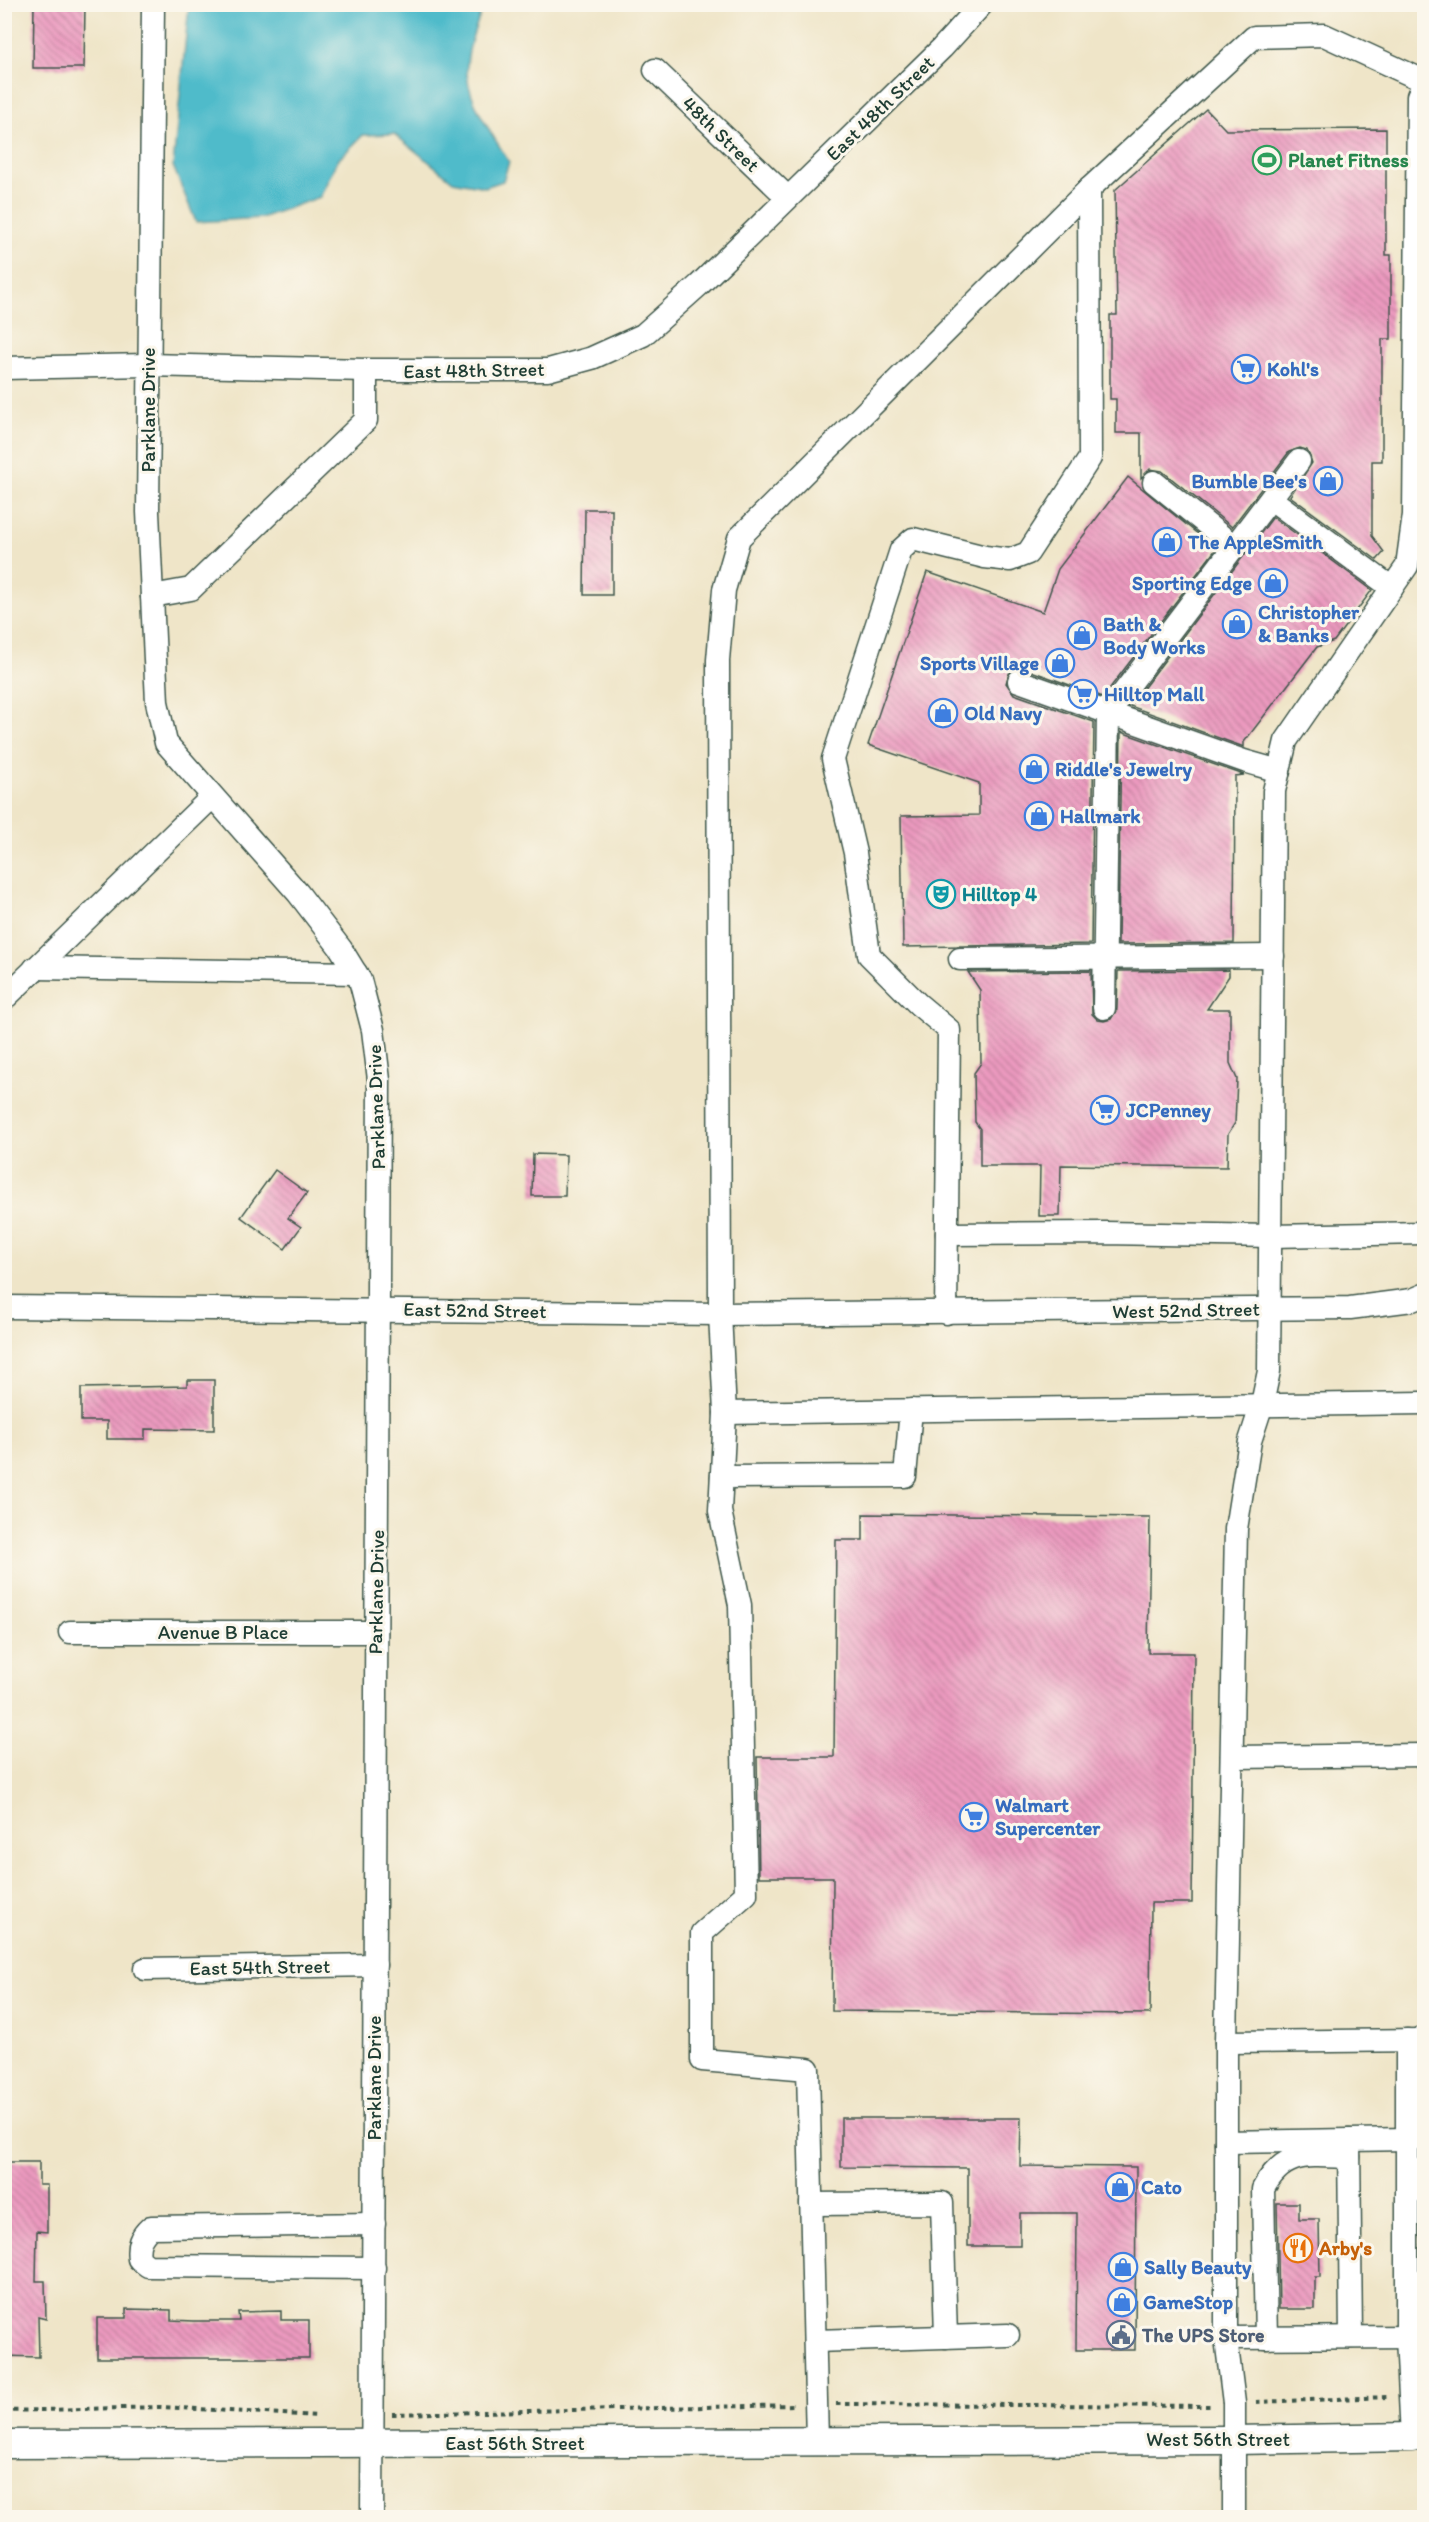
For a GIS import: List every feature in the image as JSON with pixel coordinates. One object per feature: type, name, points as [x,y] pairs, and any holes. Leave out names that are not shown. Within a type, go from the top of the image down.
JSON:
[{"type":"main road","name":"West 56th Street","points":[[1025,2439],[1420,2438]]},
{"type":"main road","name":"East 56th Street","points":[[4,2444],[1025,2439]]},
{"type":"street","name":"Parklane Drive","points":[[153,4],[153,169],[147,365],[147,512],[157,702],[166,743],[298,893],[341,949],[356,973],[360,980],[373,1030],[379,1080],[372,2517]]},
{"type":"street","name":"East 48th Street","points":[[4,368],[147,365],[366,370],[548,370],[592,358],[643,335],[699,285],[942,48],[982,4]]},
{"type":"street","points":[[817,2441],[808,2070],[702,2060],[702,1933],[746,1894],[740,1605],[720,1511],[725,1413],[720,1314],[717,660],[724,590],[739,538],[1089,189],[1254,37],[1324,35],[1423,89],[1419,515],[1407,566],[1286,741],[1274,791],[1272,1236],[1269,1371],[1262,1404],[1250,1441],[1236,1529],[1226,2042],[1226,2338],[1234,2403],[1234,2517]]},
{"type":"street","name":"48th Street","points":[[655,70],[787,197]]},
{"type":"street","points":[[946,1313],[949,1030],[918,1004],[869,955],[855,853],[833,759],[901,550],[913,539],[985,557],[1010,560],[1028,553],[1090,458],[1089,189]]},
{"type":"street","points":[[152,596],[191,590],[366,420],[366,370]]},
{"type":"street","points":[[1104,1008],[1108,713],[1299,461]]},
{"type":"street","points":[[1154,482],[1235,547]]},
{"type":"street","points":[[1271,499],[1392,588]]},
{"type":"street","points":[[1019,681],[1279,771]]},
{"type":"street","points":[[4,999],[212,796]]},
{"type":"street","points":[[960,959],[1273,956]]},
{"type":"street","points":[[35,968],[356,973]]},
{"type":"street","points":[[947,1234],[1272,1236],[1419,1235],[1425,1233]]},
{"type":"street","name":"West 52nd Street","points":[[946,1313],[1350,1308],[1412,1300],[1425,1295]]},
{"type":"street","name":"East 52nd Street","points":[[4,1307],[720,1314],[946,1313]]},
{"type":"street","points":[[725,1413],[1425,1403]]},
{"type":"street","points":[[722,1477],[905,1476],[911,1410]]},
{"type":"street","name":"Avenue B Place","points":[[70,1632],[375,1632]]},
{"type":"street","points":[[1232,1758],[1425,1755]]},
{"type":"street","name":"East 54th Street","points":[[145,1969],[375,1965]]},
{"type":"street","points":[[1226,2042],[1416,2040],[1413,2151],[1416,2337],[1410,2398],[1420,2438]]},
{"type":"street","points":[[1226,2142],[1413,2151]]},
{"type":"street","points":[[1349,2149],[1351,2337]]},
{"type":"street","points":[[1266,2338],[1263,2188],[1272,2172],[1283,2163],[1300,2156],[1349,2149]]},
{"type":"street","points":[[811,2204],[942,2203],[946,2337]]},
{"type":"street","points":[[374,2224],[151,2227],[142,2235],[138,2247],[139,2259],[147,2266],[374,2268]]},
{"type":"street","points":[[815,2341],[1008,2335]]},
{"type":"street","points":[[1226,2338],[1416,2337]]},
{"type":"path","points":[[372,2415],[817,2405],[1214,2406],[1234,2403],[1410,2398]]},
{"type":"path","points":[[4,2411],[161,2407],[322,2417]]},
{"type":"water","points":[[189,5],[484,5],[470,48],[467,77],[475,103],[509,162],[503,181],[485,187],[453,181],[394,134],[363,135],[337,161],[320,197],[261,218],[196,222],[173,166]]},
{"type":"building","points":[[34,4],[85,4],[84,68],[33,68]]},
{"type":"building","points":[[1206,109],[1226,130],[1386,129],[1386,255],[1391,255],[1391,339],[1382,339],[1382,461],[1372,461],[1372,536],[1384,552],[1377,560],[1290,496],[1312,463],[1307,450],[1300,448],[1289,452],[1232,527],[1162,471],[1150,469],[1141,478],[1141,433],[1116,433],[1116,399],[1110,399],[1110,315],[1117,315],[1115,190]]},
{"type":"building","points":[[1128,477],[1216,549],[1103,697],[1023,668],[1010,671],[1006,683],[1014,694],[1094,722],[1091,944],[903,947],[901,816],[979,815],[979,783],[868,745],[927,572],[1043,612],[1058,569]]},
{"type":"building","points":[[585,509],[612,509],[612,595],[584,595]]},
{"type":"building","points":[[1273,517],[1372,590],[1334,641],[1317,647],[1244,742],[1244,747],[1130,706]]},
{"type":"building","points":[[1121,732],[1244,775],[1235,776],[1234,943],[1118,944]]},
{"type":"building","points":[[1229,970],[1229,976],[1207,1009],[1230,1009],[1230,1063],[1237,1079],[1235,1123],[1228,1134],[1227,1167],[1061,1165],[1060,1216],[1039,1216],[1040,1166],[980,1166],[980,1129],[975,1122],[974,1073],[981,1063],[980,990],[968,972],[1091,971],[1092,1014],[1098,1020],[1104,1021],[1111,1019],[1117,1009],[1118,971]]},
{"type":"building","points":[[533,1154],[566,1155],[565,1196],[532,1196]]},
{"type":"building","points":[[275,1170],[307,1193],[288,1218],[301,1227],[285,1249],[241,1217]]},
{"type":"building","points":[[187,1380],[214,1380],[214,1430],[145,1429],[145,1439],[107,1439],[107,1421],[81,1421],[81,1388],[187,1386]]},
{"type":"building","name":"Walmart Supercenter","points":[[863,1514],[1150,1517],[1148,1653],[1194,1653],[1192,1903],[1151,1903],[1150,2014],[832,2011],[833,1877],[759,1877],[757,1757],[834,1757],[836,1540],[863,1540]]},
{"type":"building","points":[[841,2118],[1021,2118],[1020,2166],[1136,2167],[1135,2350],[1076,2350],[1077,2213],[1020,2213],[1020,2246],[968,2246],[968,2168],[841,2167]]},
{"type":"building","points":[[4,2162],[39,2162],[39,2185],[47,2185],[47,2232],[37,2231],[36,2281],[45,2281],[46,2319],[38,2317],[39,2357],[4,2356]]},
{"type":"building","name":"Arby's","points":[[1277,2203],[1299,2203],[1299,2219],[1319,2219],[1320,2277],[1315,2277],[1315,2309],[1279,2309]]},
{"type":"building","points":[[126,2309],[171,2310],[171,2320],[194,2321],[239,2321],[238,2312],[281,2311],[281,2320],[309,2320],[309,2358],[97,2358],[97,2318],[126,2318]]},
{"type":"place","name":"Planet Fitness","points":[[1267,160]]},
{"type":"place","name":"Kohl's","points":[[1246,369]]},
{"type":"place","name":"Bumble Bee's","points":[[1328,481]]},
{"type":"place","name":"The AppleSmith","points":[[1167,542]]},
{"type":"place","name":"Sporting Edge","points":[[1273,583]]},
{"type":"place","name":"Christopher & Banks","points":[[1237,624]]},
{"type":"place","name":"Bath & Body Works","points":[[1082,635]]},
{"type":"place","name":"Sports Village","points":[[1060,663]]},
{"type":"place","name":"Hilltop Mall","points":[[1083,694]]},
{"type":"place","name":"Old Navy","points":[[943,713]]},
{"type":"place","name":"Riddle's Jewelry","points":[[1034,769]]},
{"type":"place","name":"Hallmark","points":[[1039,816]]},
{"type":"place","name":"Hilltop 4","points":[[941,894]]},
{"type":"place","name":"JCPenney","points":[[1105,1110]]},
{"type":"place","name":"Walmart Supercenter","points":[[974,1817]]},
{"type":"place","name":"Cato","points":[[1120,2187]]},
{"type":"place","name":"Arby's","points":[[1298,2248]]},
{"type":"place","name":"Sally Beauty","points":[[1123,2267]]},
{"type":"place","name":"GameStop","points":[[1122,2302]]},
{"type":"place","name":"The UPS Store","points":[[1121,2335]]}]
